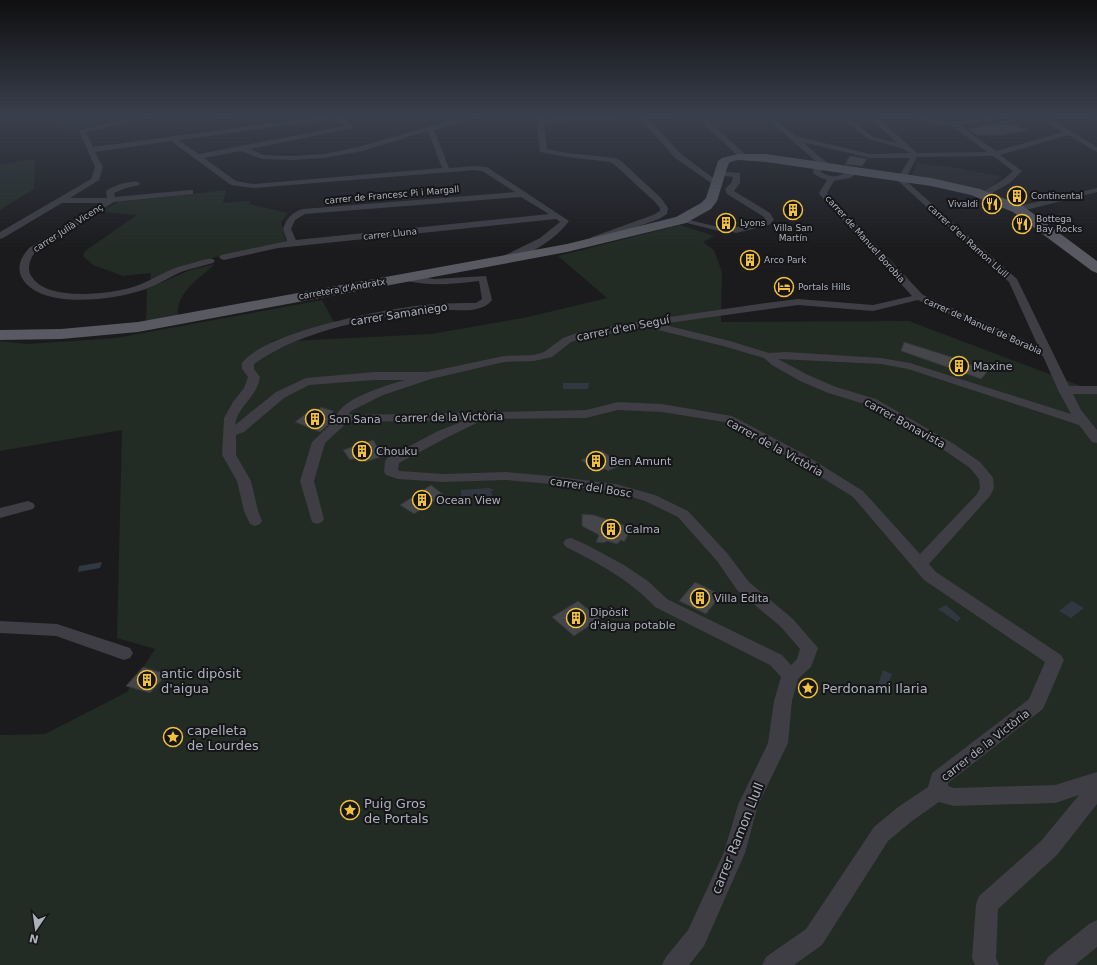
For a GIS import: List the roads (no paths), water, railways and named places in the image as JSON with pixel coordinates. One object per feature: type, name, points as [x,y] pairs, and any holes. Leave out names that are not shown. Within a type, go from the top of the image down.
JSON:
[{"type":"main road","name":"carretera d'Andratx","points":[[0,335],[62,334],[138,327],[580,245],[681,220],[708,204],[724,161],[726,160]]},
{"type":"main road","name":"carretera d'Andratx","points":[[779,160],[826,170],[855,171],[950,186],[982,195],[1018,209],[1097,268]]},
{"type":"street","points":[[0,236],[62,201],[95,180],[99,167],[96,160]]},
{"type":"street","points":[[200,160],[234,183],[253,186],[446,170],[475,168],[484,169],[565,222],[560,228],[544,240],[500,261]]},
{"type":"street","points":[[442,160],[446,170]]},
{"type":"street","points":[[580,245],[656,217],[664,212],[664,208],[658,200],[618,163],[612,160]]},
{"type":"street","points":[[685,160],[718,179]]},
{"type":"street","points":[[816,160],[826,170]]},
{"type":"street","points":[[902,178],[912,160]]},
{"type":"street","points":[[982,195],[1007,181],[1018,171],[1003,160]]},
{"type":"street","name":"carrer de Manuel Borobia","points":[[826,170],[823,193],[919,297]]},
{"type":"street","name":"carretera d'Andratx","points":[[681,220],[727,231],[766,223],[770,220],[767,215],[730,192],[730,189],[736,183],[737,174],[718,179]]},
{"type":"street","name":"carrer d'en Ramon Llull","points":[[902,178],[901,180],[1013,281],[1047,354]]},
{"type":"street","points":[[112,200],[110,192],[123,186],[136,183]]},
{"type":"street","points":[[1018,209],[1097,190]]},
{"type":"street","points":[[62,201],[112,200],[190,192]]},
{"type":"street","name":"carrer de Francesc Pi i Margall","points":[[293,244],[287,229],[290,220],[303,212],[523,194]]},
{"type":"street","name":"carrer Julià Vicenç","points":[[112,200],[32,250],[25,257],[23,265],[27,278],[33,285],[42,291],[55,295],[83,296],[108,294],[138,288],[183,268],[210,261]]},
{"type":"street","name":"carrer Lluna","points":[[224,257],[278,245],[557,216]]},
{"type":"street","name":"carrer Samaniego","points":[[255,521],[251,511],[244,481],[229,455],[230,418],[237,405],[250,389],[254,377],[248,369],[248,363],[266,350],[297,336],[359,319],[435,307],[476,306],[481,305],[487,300],[482,278],[449,282],[413,281],[407,278]]},
{"type":"street","name":"carrer d'en Seguí","points":[[229,433],[239,429],[280,395],[306,382],[374,376],[428,376],[504,359],[534,358],[548,355],[567,340],[577,336],[642,324],[798,302],[873,308],[919,297]]},
{"type":"street","name":"carrer de Manuel de Borabia","points":[[919,297],[1047,354]]},
{"type":"street","name":"carrer Bonavista","points":[[642,324],[726,342],[768,356],[776,363],[804,378],[832,390],[872,402],[949,447],[975,465],[986,478],[987,488],[983,496],[920,564]]},
{"type":"street","points":[[1047,354],[1075,411],[1097,439]]},
{"type":"street","points":[[768,356],[786,355],[881,361],[910,366],[1083,422]]},
{"type":"street","points":[[317,519],[307,481],[319,442],[345,418],[343,414],[346,409],[379,392],[428,376]]},
{"type":"street","points":[[1064,390],[1097,390]]},
{"type":"street","name":"carrer de la Victòria","points":[[345,418],[586,414],[618,406],[662,408],[728,419],[797,456],[858,494],[930,576],[1054,660],[1036,704],[939,779],[937,792]]},
{"type":"street","name":"carrer del Bosc","points":[[486,415],[443,434],[392,461],[391,472],[398,476],[444,478],[506,476],[616,488],[650,498],[683,514],[722,557],[743,586],[787,623],[809,648],[805,662],[790,676]]},
{"type":"street","points":[[0,513],[28,506]]},
{"type":"street","points":[[571,543],[600,557],[653,594],[660,603],[776,660],[790,676]]},
{"type":"street","points":[[0,627],[57,630],[124,653]]},
{"type":"street","name":"carrer Ramon Llull","points":[[674,965],[696,938],[734,853],[748,805],[778,743],[783,701],[790,676]]},
{"type":"street","points":[[774,965],[814,937],[881,834],[937,792],[954,798],[1055,794],[1097,781]]},
{"type":"street","points":[[987,965],[984,958],[987,904],[1049,848],[1097,789]]},
{"type":"street","points":[[1056,965],[1097,932]]},
{"type":"place","name":"Continental","points":[[1017,196]]},
{"type":"place","name":"Vivaldi","points":[[992,204]]},
{"type":"place","name":"Villa San Martín","points":[[793,210]]},
{"type":"place","name":"Lyons","points":[[726,223]]},
{"type":"place","name":"Bottega Bay Rocks","points":[[1022,224]]},
{"type":"place","name":"Arco Park","points":[[750,260]]},
{"type":"place","name":"Portals Hills","points":[[784,287]]},
{"type":"place","name":"Maxine","points":[[959,366]]},
{"type":"place","name":"Son Sana","points":[[315,419]]},
{"type":"place","name":"Chouku","points":[[362,451]]},
{"type":"place","name":"Ben Amunt","points":[[596,461]]},
{"type":"place","name":"Ocean View","points":[[422,500]]},
{"type":"place","name":"Calma","points":[[611,529]]},
{"type":"place","name":"Villa Edita","points":[[700,598]]},
{"type":"place","name":"Dipòsit d'aigua potable","points":[[576,618]]},
{"type":"place","name":"antic dipòsit d'aigua","points":[[147,680]]},
{"type":"place","name":"Perdonami Ilaria","points":[[808,688]]},
{"type":"place","name":"capelleta de Lourdes","points":[[173,737]]},
{"type":"place","name":"Puig Gros de Portals","points":[[350,810]]}]
